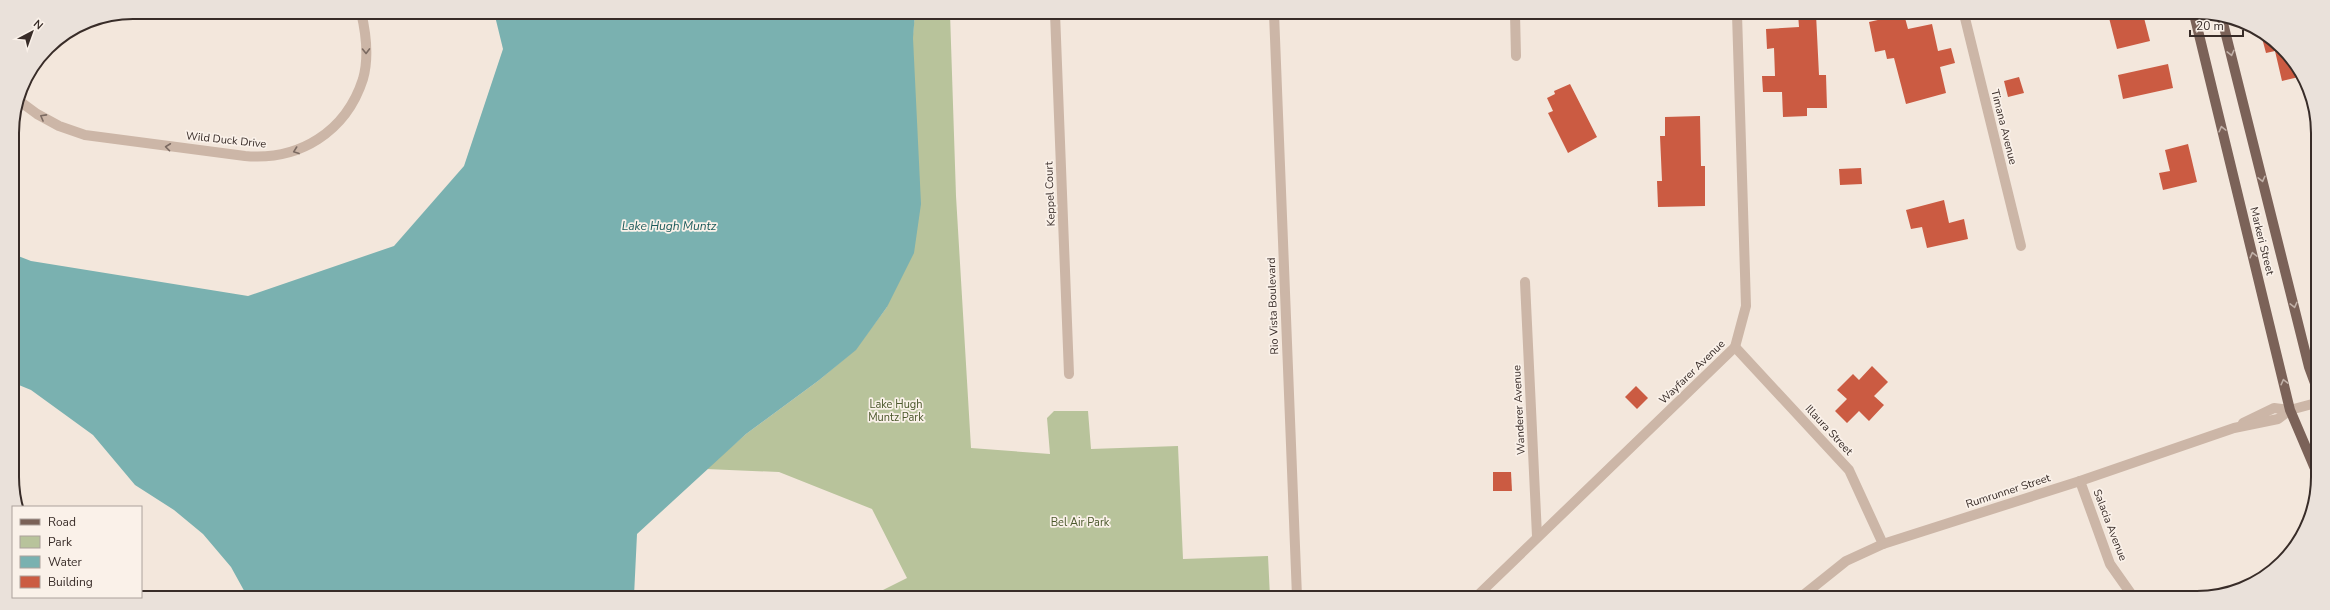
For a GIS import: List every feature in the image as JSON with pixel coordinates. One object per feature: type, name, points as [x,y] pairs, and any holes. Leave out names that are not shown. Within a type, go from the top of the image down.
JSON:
[{"type":"main road","name":"Markeri Street","points":[[2195,19],[2290,410],[2311,459]]},
{"type":"main road","name":"Markeri Street","points":[[2224,22],[2311,372]]},
{"type":"street","name":"Wild Duck Drive","points":[[23,104],[37,114],[59,126],[85,135],[262,158],[280,156],[299,150],[318,140],[333,128],[346,113],[356,97],[363,78],[366,61],[366,37],[362,19]]},
{"type":"street","name":"Keppel Court","points":[[1054,19],[1069,374]]},
{"type":"street","name":"Rio Vista Boulevard","points":[[1274,19],[1297,591]]},
{"type":"street","points":[[1515,19],[1516,56]]},
{"type":"street","name":"Wayfarer Avenue","points":[[1482,591],[1537,536],[1736,347],[1746,306],[1737,19]]},
{"type":"street","name":"Timana Avenue","points":[[1965,19],[2021,246]]},
{"type":"street","name":"Wanderer Avenue","points":[[1525,282],[1537,536]]},
{"type":"street","name":"Illaura Street","points":[[1736,347],[1849,470],[1883,544]]},
{"type":"street","name":"Rumrunner Street","points":[[1808,591],[1846,561],[1883,544],[2080,481],[2234,428],[2278,419],[2290,410],[2311,404]]},
{"type":"street","name":"Salacia Avenue","points":[[2080,481],[2110,564],[2129,591]]},
{"type":"green space","points":[[914,19],[950,19],[956,196],[971,448],[1050,454],[1047,418],[1054,411],[1088,411],[1091,449],[1178,446],[1183,559],[1268,556],[1270,591],[881,591],[907,578],[872,509],[779,472],[706,469],[746,434],[818,381],[855,350],[887,307]]},
{"type":"water","name":"Lake Hugh Muntz","points":[[496,19],[915,19],[913,38],[921,204],[914,253],[887,307],[856,350],[818,381],[746,434],[637,534],[634,591],[244,591],[231,567],[203,534],[174,510],[135,485],[93,435],[31,390],[19,385],[19,256],[31,261],[248,296],[394,246],[464,166],[503,49]]},
{"type":"building","points":[[1798,19],[1816,19],[1819,75],[1826,75],[1827,108],[1807,108],[1807,116],[1783,117],[1782,92],[1763,92],[1762,76],[1775,76],[1774,48],[1767,49],[1766,29],[1799,27]]},
{"type":"building","points":[[1882,19],[1905,19],[1908,29],[1932,24],[1938,51],[1951,48],[1955,63],[1940,67],[1946,93],[1906,104],[1894,58],[1887,59],[1885,50],[1875,52],[1869,22]]},
{"type":"building","points":[[2109,19],[2144,19],[2150,41],[2117,49]]},
{"type":"building","points":[[2262,40],[2272,47],[2297,78],[2282,81],[2275,51],[2266,53]]},
{"type":"building","points":[[2168,64],[2173,88],[2123,99],[2118,75]]},
{"type":"building","points":[[2019,77],[2024,93],[2008,97],[2004,81]]},
{"type":"building","points":[[1570,84],[1597,137],[1568,153],[1548,113],[1553,111],[1547,98],[1555,94],[1554,91]]},
{"type":"building","points":[[1700,116],[1701,166],[1705,166],[1705,206],[1658,207],[1657,181],[1662,181],[1660,136],[1665,136],[1665,117]]},
{"type":"building","points":[[2188,144],[2197,182],[2163,190],[2159,173],[2170,171],[2165,150]]},
{"type":"building","points":[[1861,168],[1862,184],[1840,185],[1839,169]]},
{"type":"building","points":[[1944,200],[1949,223],[1964,219],[1968,239],[1927,248],[1922,227],[1911,229],[1906,210]]},
{"type":"building","points":[[1872,366],[1888,382],[1874,396],[1884,405],[1869,421],[1859,411],[1847,423],[1835,411],[1847,399],[1837,390],[1853,374],[1859,380]]},
{"type":"building","points":[[1636,386],[1648,398],[1637,409],[1625,397]]},
{"type":"building","points":[[1493,472],[1511,472],[1512,491],[1493,491]]},
{"type":"park label","name":"Lake Hugh Muntz Park","points":[[896,410]]},
{"type":"park label","name":"Bel Air Park","points":[[1080,522]]}]
